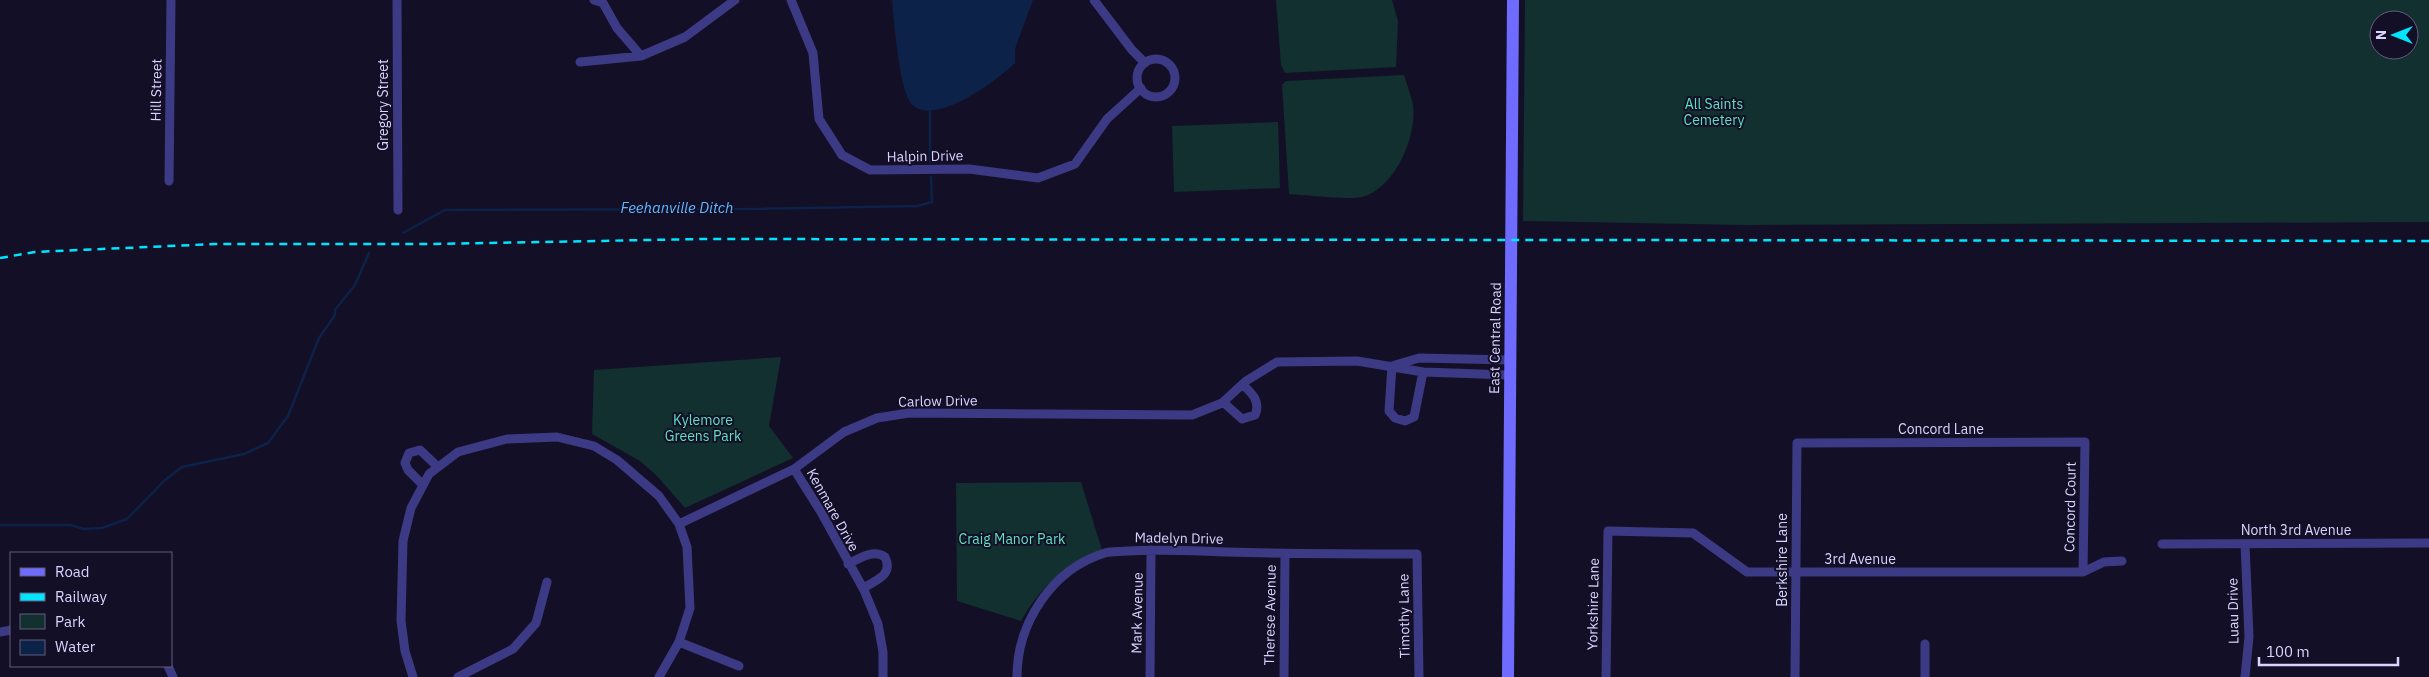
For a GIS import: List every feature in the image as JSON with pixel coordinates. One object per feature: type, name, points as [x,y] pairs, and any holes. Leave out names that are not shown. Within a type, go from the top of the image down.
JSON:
[{"type":"main road","name":"East Central Road","points":[[1508,677],[1513,0]]},
{"type":"street","name":"Hill Street","points":[[169,181],[171,0]]},
{"type":"street","name":"Gregory Street","points":[[396,0],[398,210]]},
{"type":"street","points":[[594,0],[603,3],[617,28],[641,56]]},
{"type":"street","points":[[580,62],[641,56],[684,37],[735,0]]},
{"type":"street","name":"Halpin Drive","points":[[791,0],[812,53],[819,119],[842,155],[870,170],[969,169],[1038,178],[1075,164],[1107,118],[1140,88]]},
{"type":"street","points":[[1094,0],[1132,50],[1145,63]]},
{"type":"street","points":[[1157,58],[1169,63],[1175,74],[1175,81],[1173,87],[1164,95],[1151,96],[1140,88],[1138,72],[1145,63],[1157,58]]},
{"type":"street","name":"Carlow Drive","points":[[1392,366],[1419,358],[1510,360]]},
{"type":"street","name":"Carlow Drive","points":[[679,524],[794,469],[844,432],[877,418],[901,415],[1192,415],[1223,402],[1243,385],[1276,362],[1357,361],[1422,372],[1509,375]]},
{"type":"street","points":[[1392,366],[1390,411],[1395,418],[1405,422],[1414,417],[1422,372]]},
{"type":"street","points":[[1223,402],[1236,416],[1242,419],[1255,415],[1258,409],[1256,400],[1243,385]]},
{"type":"street","points":[[414,677],[404,651],[401,621],[403,541],[411,508],[429,474],[458,452],[507,438],[556,437],[594,446],[617,460],[660,496],[679,524],[687,547],[690,608],[680,642],[659,677]]},
{"type":"street","name":"Concord Lane","points":[[1797,443],[2084,442]]},
{"type":"street","name":"Concord Court","points":[[2083,572],[2084,442]]},
{"type":"street","name":"Berkshire Lane","points":[[1795,677],[1797,443]]},
{"type":"street","points":[[423,485],[408,470],[405,463],[409,454],[420,450],[438,467]]},
{"type":"street","name":"Kenmare Drive","points":[[794,469],[822,512],[848,564],[863,588],[878,624],[883,652],[883,677]]},
{"type":"street","name":"3rd Avenue","points":[[1608,531],[1693,534],[1747,572],[2083,572],[2104,562],[2122,560]]},
{"type":"street","name":"Yorkshire Lane","points":[[1606,677],[1608,531]]},
{"type":"street","name":"North 3rd Avenue","points":[[2162,544],[2429,544]]},
{"type":"street","name":"Luau Drive","points":[[2245,544],[2249,637],[2245,677]]},
{"type":"street","name":"Madelyn Drive","points":[[1017,677],[1017,661],[1024,632],[1037,603],[1072,569],[1106,553],[1151,550],[1285,554],[1416,554]]},
{"type":"street","name":"Mark Avenue","points":[[1150,677],[1151,550]]},
{"type":"street","name":"Kenmare Drive","points":[[848,564],[869,554],[885,557],[888,568],[885,574],[863,588]]},
{"type":"street","name":"Therese Avenue","points":[[1284,677],[1285,554]]},
{"type":"street","name":"Timothy Lane","points":[[1416,554],[1419,677]]},
{"type":"street","points":[[458,677],[513,649],[536,622],[547,582]]},
{"type":"street","points":[[680,642],[740,666]]},
{"type":"street","points":[[1925,644],[1925,677]]},
{"type":"green space","points":[[1276,0],[1392,0],[1398,21],[1396,67],[1285,73],[1281,65]]},
{"type":"green space","name":"All Saints Cemetery","points":[[1525,0],[2429,0],[2429,222],[1747,225],[1523,221]]},
{"type":"green space","points":[[1404,75],[1413,105],[1411,132],[1401,160],[1394,172],[1384,183],[1374,192],[1356,198],[1289,194],[1282,85],[1286,81]]},
{"type":"green space","points":[[1278,122],[1280,188],[1174,192],[1172,126]]},
{"type":"green space","name":"Kylemore Greens Park","points":[[781,357],[769,426],[793,458],[685,508],[657,476],[640,461],[592,434],[594,370]]},
{"type":"green space","name":"Craig Manor Park","points":[[1081,482],[1102,550],[1077,562],[1055,578],[1037,597],[1021,621],[957,601],[956,483]]},
{"type":"water","points":[[892,0],[1033,0],[1015,49],[1015,63],[964,100],[932,111],[920,109],[910,102],[906,94],[898,53]]},
{"type":"waterway","name":"Feehanville Ditch","points":[[930,112],[930,162]]},
{"type":"waterway","name":"Feehanville Ditch","points":[[403,233],[445,210],[748,209],[917,206],[932,202],[931,177]]},
{"type":"waterway","name":"Feehanville Ditch","points":[[0,525],[70,525],[84,529],[102,528],[127,519],[165,480],[182,467],[244,454],[268,443],[288,416],[319,338],[335,315],[335,310],[355,285],[369,253]]},
{"type":"railway","points":[[0,258],[35,252],[215,244],[431,244],[704,239],[2429,241]]}]
